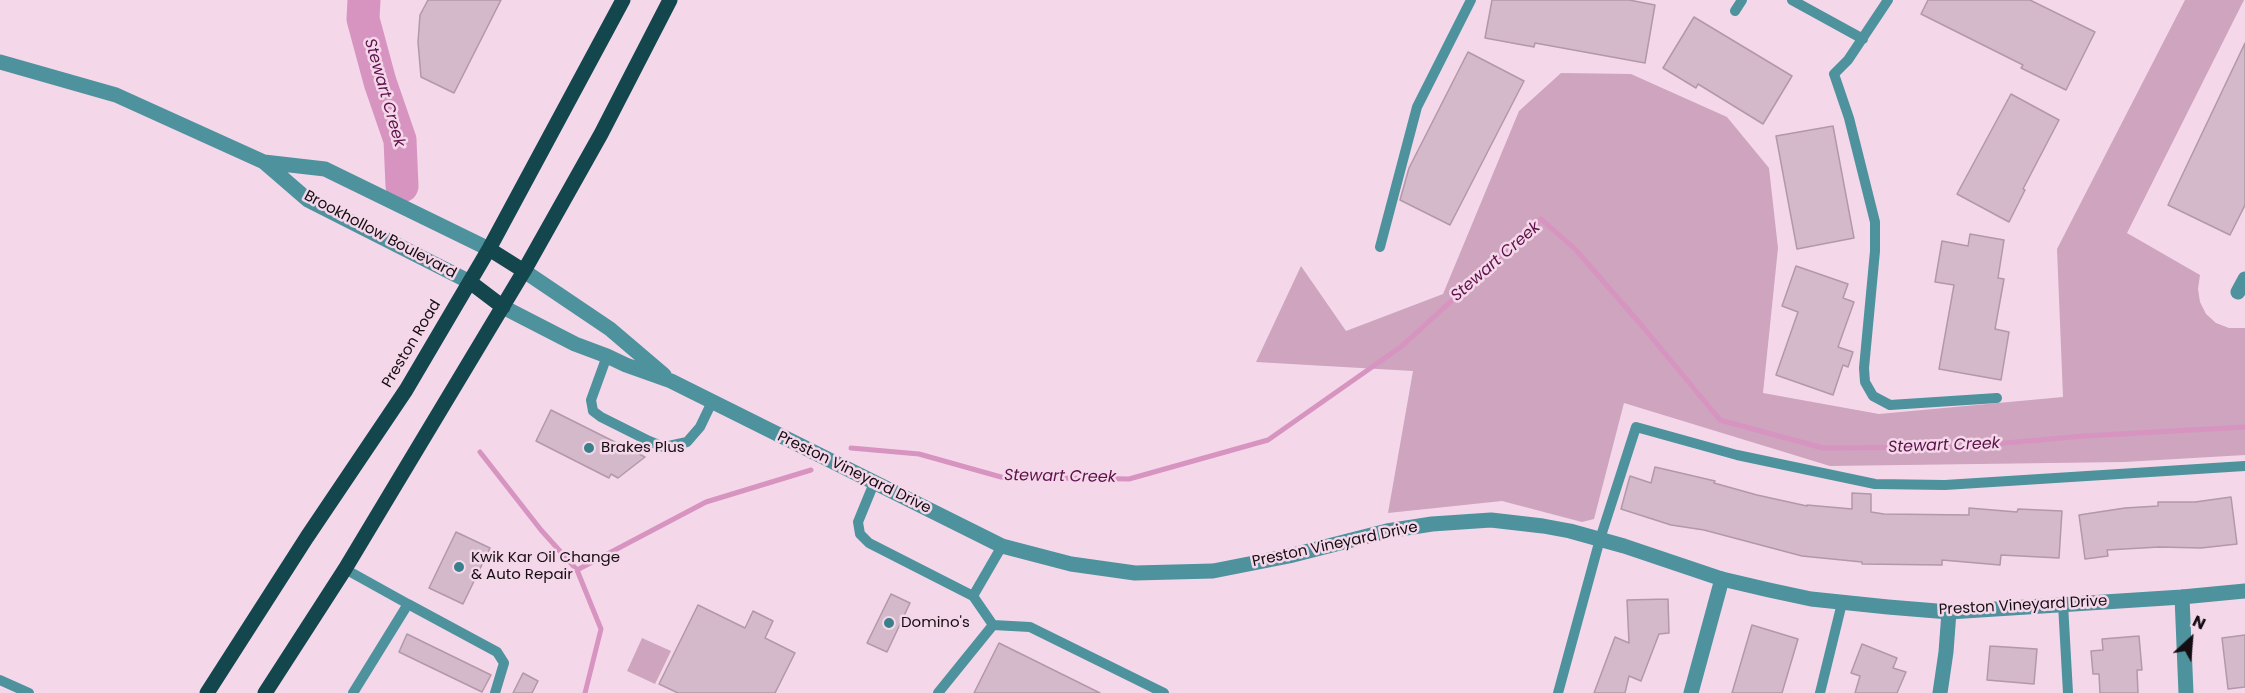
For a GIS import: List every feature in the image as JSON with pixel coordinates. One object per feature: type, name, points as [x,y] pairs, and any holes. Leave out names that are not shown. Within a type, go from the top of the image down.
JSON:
[{"type":"main road","name":"Preston Road","points":[[207,693],[307,537],[406,390],[489,249],[623,0]]},
{"type":"main road","points":[[265,693],[345,569],[503,307],[601,134],[670,0]]},
{"type":"main road","points":[[489,249],[524,271]]},
{"type":"main road","points":[[470,282],[503,307]]},
{"type":"street","name":"Brookhollow Boulevard","points":[[0,62],[116,95],[264,162],[308,200],[470,282]]},
{"type":"street","name":"Brookhollow Boulevard","points":[[264,162],[325,169],[489,249]]},
{"type":"street","name":"Preston Vineyard Drive","points":[[524,271],[610,329],[671,381]]},
{"type":"street","name":"Preston Vineyard Drive","points":[[503,307],[576,344],[671,381],[1002,546],[1071,564],[1135,573],[1213,571],[1388,531],[1463,521],[1491,520],[1543,526],[1600,539],[1722,579],[1811,599],[1842,603],[1949,612],[2245,591]]},
{"type":"street","points":[[1691,693],[1722,579]]},
{"type":"street","points":[[2182,597],[2186,693]]},
{"type":"street","points":[[1940,693],[1949,612]]},
{"type":"lane","points":[[1380,247],[1417,107],[1472,0]]},
{"type":"lane","points":[[1735,11],[1742,0]]},
{"type":"lane","points":[[1792,0],[1863,39]]},
{"type":"lane","points":[[1888,0],[1848,60],[1834,74],[1849,118],[1875,222],[1875,251],[1864,368],[1868,390],[1877,399],[1890,405],[1996,398]]},
{"type":"lane","points":[[607,356],[591,400],[593,411],[649,441],[664,447],[687,442],[700,427],[712,402]]},
{"type":"lane","points":[[1558,693],[1600,539],[1636,427],[1737,454],[1875,484],[1946,485],[2245,466]]},
{"type":"lane","points":[[874,483],[858,522],[860,534],[869,543],[973,596],[993,625]]},
{"type":"lane","points":[[973,596],[1002,546]]},
{"type":"lane","points":[[345,569],[497,652],[504,663],[495,693]]},
{"type":"lane","points":[[1820,693],[1842,603]]},
{"type":"lane","points":[[353,693],[408,604]]},
{"type":"lane","points":[[2063,604],[2068,693]]},
{"type":"lane","points":[[938,693],[993,625]]},
{"type":"lane","points":[[993,625],[1030,627],[1164,693]]},
{"type":"lane","points":[[0,680],[29,693]]},
{"type":"shaded area","points":[[2185,0],[2244,0],[2127,233],[2200,275],[2198,289],[2200,302],[2206,314],[2216,323],[2229,328],[2245,328],[2245,455],[2124,462],[1830,466],[1624,403],[1594,519],[1582,522],[1502,501],[1388,513],[1413,371],[1256,362],[1301,266],[1346,331],[1443,294],[1519,111],[1561,73],[1631,74],[1727,117],[1769,168],[1778,248],[1763,393],[1879,414],[2063,397],[2057,249]]},
{"type":"shaded area","points":[[642,638],[671,651],[655,684],[627,671]]},
{"type":"building","points":[[428,0],[501,0],[454,93],[421,77],[418,42],[420,15]]},
{"type":"building","points":[[1492,0],[1629,0],[1655,5],[1645,63],[1535,43],[1534,47],[1485,38]]},
{"type":"building","points":[[1928,0],[2030,0],[2095,32],[2066,90],[2021,68],[2023,65],[1921,14]]},
{"type":"building","points":[[1694,17],[1792,76],[1763,124],[1698,84],[1696,88],[1663,68]]},
{"type":"building","points":[[2245,43],[2245,205],[2230,235],[2168,205]]},
{"type":"building","points":[[1468,52],[1524,81],[1450,225],[1400,200],[1409,168]]},
{"type":"building","points":[[2011,94],[2059,120],[2023,189],[2025,190],[2009,222],[1957,194]]},
{"type":"building","points":[[1833,126],[1854,238],[1797,249],[1776,136]]},
{"type":"building","points":[[1970,234],[2004,240],[1998,278],[2004,279],[1995,329],[2009,332],[2001,380],[1939,369],[1954,285],[1935,282],[1942,241],[1968,246]]},
{"type":"building","points":[[1796,266],[1848,284],[1843,298],[1854,302],[1838,347],[1853,352],[1848,367],[1843,365],[1833,395],[1776,375],[1798,312],[1782,306]]},
{"type":"building","name":"Brakes Plus","points":[[551,410],[645,457],[618,478],[611,474],[609,478],[536,441]]},
{"type":"building","points":[[1655,467],[1807,506],[1852,509],[1852,493],[1871,494],[1871,512],[1884,514],[1969,515],[1969,508],[2017,512],[2018,509],[2062,511],[2059,558],[2001,555],[2000,565],[1942,560],[1942,565],[1862,564],[1862,562],[1802,556],[1704,530],[1671,525],[1621,509],[1630,476],[1651,483]]},
{"type":"building","points":[[2231,497],[2237,544],[2201,548],[2159,547],[2107,550],[2108,556],[2085,559],[2079,515],[2158,506],[2158,502],[2195,502]]},
{"type":"building","points":[[456,532],[490,548],[463,604],[429,588]]},
{"type":"building","name":"Domino's","points":[[891,594],[910,603],[887,652],[867,643]]},
{"type":"building","points":[[1668,599],[1669,633],[1659,634],[1641,681],[1629,676],[1625,693],[1594,693],[1615,637],[1629,643],[1627,600]]},
{"type":"building","points":[[698,605],[745,628],[753,611],[773,621],[765,638],[795,653],[775,693],[678,693],[659,684]]},
{"type":"building","points":[[1752,625],[1798,639],[1782,693],[1732,693]]},
{"type":"building","points":[[407,634],[491,675],[482,692],[399,652]]},
{"type":"building","points":[[2245,635],[2245,687],[2228,689],[2222,638]]},
{"type":"building","points":[[2139,636],[2142,670],[2137,670],[2138,693],[2100,693],[2099,674],[2093,674],[2091,651],[2103,650],[2102,639]]},
{"type":"building","points":[[999,643],[1100,693],[974,693]]},
{"type":"building","points":[[1862,644],[1897,658],[1893,668],[1906,672],[1897,693],[1855,693],[1860,676],[1851,673]]},
{"type":"building","points":[[1990,646],[2037,649],[2034,684],[1987,680]]},
{"type":"building","points":[[523,673],[538,681],[532,693],[513,693]]},
{"type":"waterway","name":"Stewart Creek","points":[[364,0],[363,19],[380,82],[400,140],[402,186]]},
{"type":"waterway","name":"Stewart Creek","points":[[851,448],[919,454],[1001,477],[1129,479],[1268,440],[1402,346],[1541,219],[1576,250],[1720,420],[1823,448],[1961,447],[2084,436],[2245,427]]},
{"type":"waterway","name":"Stewart Creek","points":[[480,452],[541,530],[577,570],[601,629],[585,693]]},
{"type":"waterway","name":"Stewart Creek","points":[[577,570],[706,502],[811,470]]},
{"type":"place","name":"Brakes Plus","points":[[589,448]]},
{"type":"place","name":"Kwik Kar Oil Change & Auto Repair","points":[[459,567]]},
{"type":"place","name":"Domino's","points":[[889,623]]}]
